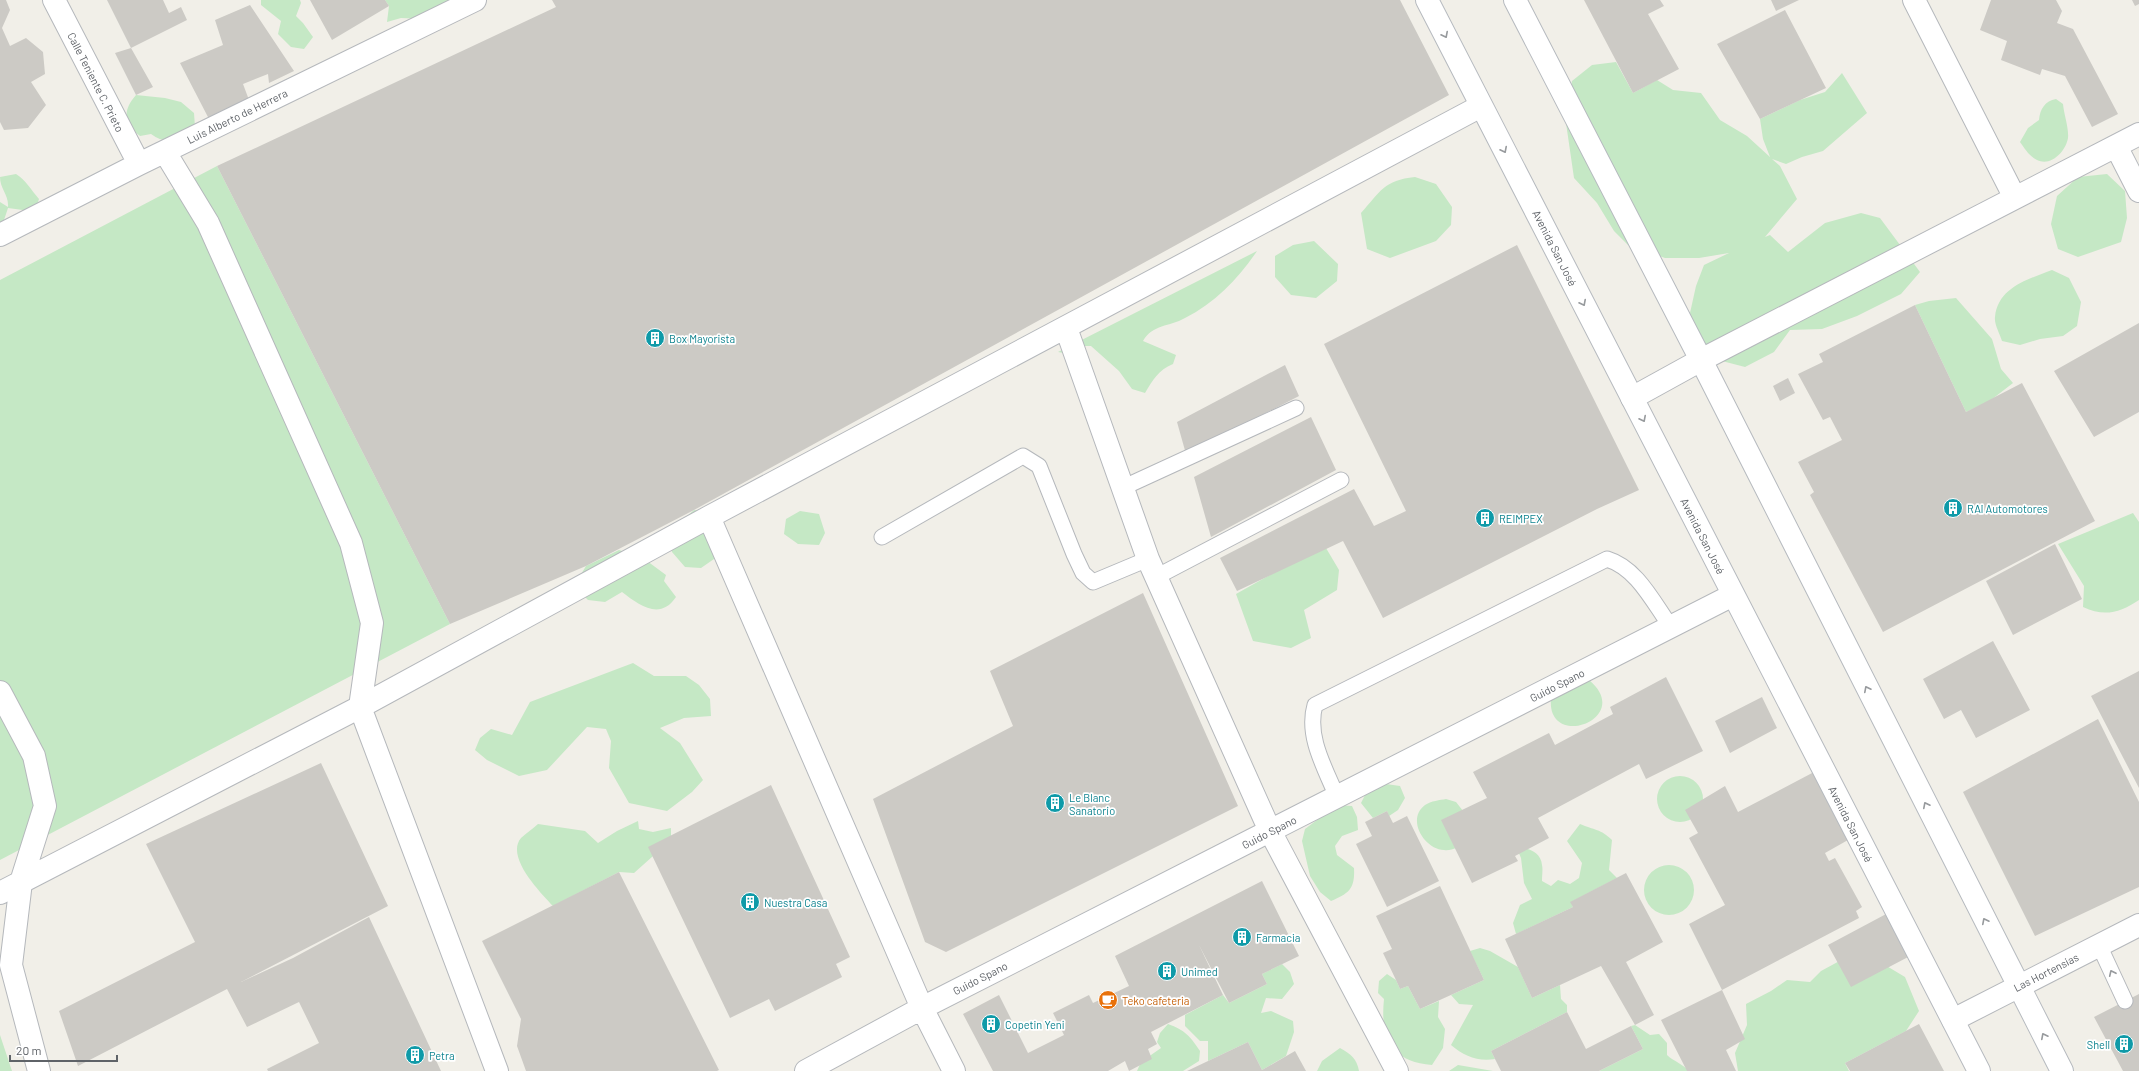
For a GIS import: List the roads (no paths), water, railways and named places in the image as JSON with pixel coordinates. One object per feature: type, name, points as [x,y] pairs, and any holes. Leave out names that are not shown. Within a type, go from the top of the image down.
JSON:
[{"type":"street","name":"Calle Teniente C. Prieto","points":[[54,0],[139,164]]},
{"type":"street","name":"Luis Alberto de Herrera","points":[[0,235],[139,164],[475,0]]},
{"type":"street","name":"Avenida San José","points":[[1427,0],[1979,1071]]},
{"type":"street","points":[[1515,0],[1701,360],[2062,1071]]},
{"type":"street","points":[[1914,0],[2015,198]]},
{"type":"street","points":[[0,893],[360,707],[709,517],[1481,106]]},
{"type":"street","points":[[1632,398],[1701,360],[2139,134]]},
{"type":"street","points":[[2116,146],[2139,191]]},
{"type":"street","points":[[165,152],[208,223],[351,543],[372,623],[360,707],[497,1071]]},
{"type":"street","points":[[1066,328],[1122,488],[1152,568],[1270,831],[1397,1071]]},
{"type":"street","points":[[709,517],[922,1008],[954,1071]]},
{"type":"street","name":"Guido Spano","points":[[806,1071],[922,1008],[1733,595]]},
{"type":"street","points":[[0,692],[34,756],[44,806],[21,882],[11,965],[39,1071]]},
{"type":"street","name":"Las Hortensias","points":[[1953,1020],[2139,925]]},
{"type":"lane","points":[[1122,488],[1296,408]]},
{"type":"lane","points":[[882,537],[1023,456],[1039,466],[1074,554],[1083,573],[1093,582],[1152,568],[1341,480]]},
{"type":"lane","points":[[1337,797],[1313,735],[1312,718],[1316,705],[1607,559],[1618,563],[1630,571],[1671,627]]},
{"type":"lane","points":[[2099,945],[2125,1000]]},
{"type":"place","name":"Box Mayorista","points":[[655,338]]},
{"type":"place","name":"RAl Automotores","points":[[1953,508]]},
{"type":"place","name":"REIMPEX","points":[[1485,518]]},
{"type":"place","name":"Le Blanc Sanatorio","points":[[1055,803]]},
{"type":"place","name":"Nuestra Casa","points":[[750,902]]},
{"type":"place","name":"Farmacia","points":[[1242,937]]},
{"type":"place","name":"Unimed","points":[[1167,971]]},
{"type":"place","name":"Teko cafeteria","points":[[1108,1000]]},
{"type":"place","name":"Copetin Yeni","points":[[991,1024]]},
{"type":"place","name":"Shell","points":[[2124,1044]]},
{"type":"place","name":"Petra","points":[[415,1055]]}]
